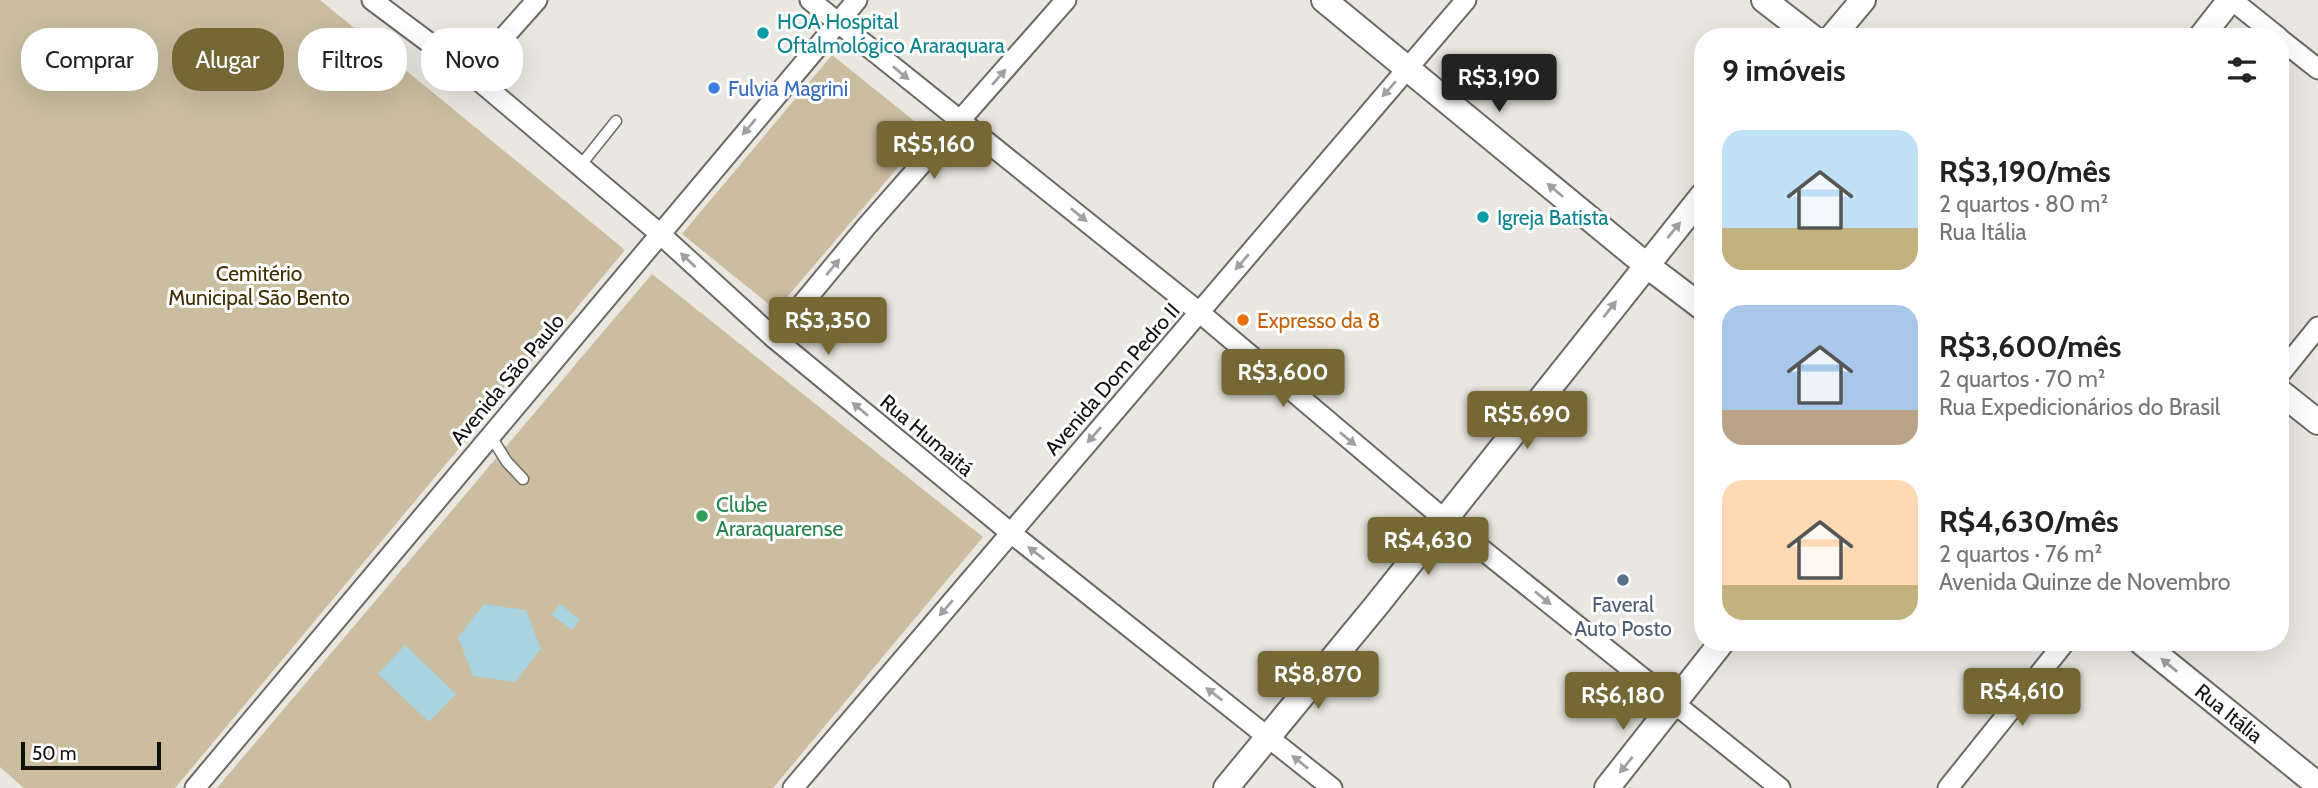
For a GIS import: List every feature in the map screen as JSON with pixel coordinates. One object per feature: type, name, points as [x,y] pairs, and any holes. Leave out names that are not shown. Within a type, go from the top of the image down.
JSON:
[{"type":"street","name":"Rua Humaitá","points":[[372,0],[421,37]]},
{"type":"street","points":[[512,28],[537,0]]},
{"type":"street","points":[[810,0],[1199,312],[1444,519],[1780,788]]},
{"type":"street","name":"Avenida São Paulo","points":[[195,788],[857,0]]},
{"type":"street","points":[[774,338],[866,227],[1066,0]]},
{"type":"street","points":[[1324,0],[1645,264],[1694,301]]},
{"type":"street","name":"Avenida Dom Pedro II","points":[[793,788],[1466,0]]},
{"type":"street","points":[[1764,0],[1800,28]]},
{"type":"street","points":[[1840,28],[1863,0]]},
{"type":"street","points":[[2208,28],[2231,0],[2266,28]]},
{"type":"street","points":[[2289,46],[2318,69]]},
{"type":"street","name":"Rua Humaitá","points":[[490,91],[659,233],[774,338],[1011,533],[1332,788]]},
{"type":"street","points":[[1226,788],[1376,606],[1645,264],[1694,206]]},
{"type":"street","points":[[2289,363],[2318,327]]},
{"type":"street","points":[[2289,399],[2318,422]]},
{"type":"street","points":[[1607,788],[1715,651]]},
{"type":"street","points":[[1948,788],[2058,651]]},
{"type":"street","name":"Rua Itália","points":[[2152,651],[2313,780]]},
{"type":"lane","points":[[580,166],[616,121]]},
{"type":"lane","points":[[490,435],[507,462],[523,479]]},
{"type":"green space","name":"Cemitério Municipal São Bento","points":[[0,0],[320,0],[354,28],[298,28],[298,91],[407,91],[407,71],[421,83],[421,91],[431,91],[625,250],[175,788],[24,788],[0,767]]},
{"type":"green space","points":[[832,55],[928,132],[776,310],[682,234]]},
{"type":"green space","name":"Clube Araraquarense","points":[[652,274],[983,537],[773,788],[217,788]]},
{"type":"water","points":[[484,604],[526,610],[541,649],[515,682],[473,676],[458,637]]},
{"type":"water","points":[[560,604],[580,620],[572,630],[552,615]]},
{"type":"water","points":[[405,645],[456,694],[429,722],[378,674]]},
{"type":"place","name":"HOA Hospital Oftalmológico Araraquara","points":[[763,33]]},
{"type":"place","name":"Fulvia Magrini","points":[[714,88]]},
{"type":"place","name":"Igreja Batista","points":[[1483,217]]},
{"type":"place","name":"Expresso da 8","points":[[1243,320]]},
{"type":"place","name":"Clube Araraquarense","points":[[702,516]]},
{"type":"place","name":"Faveral Auto Posto","points":[[1623,580]]}]
